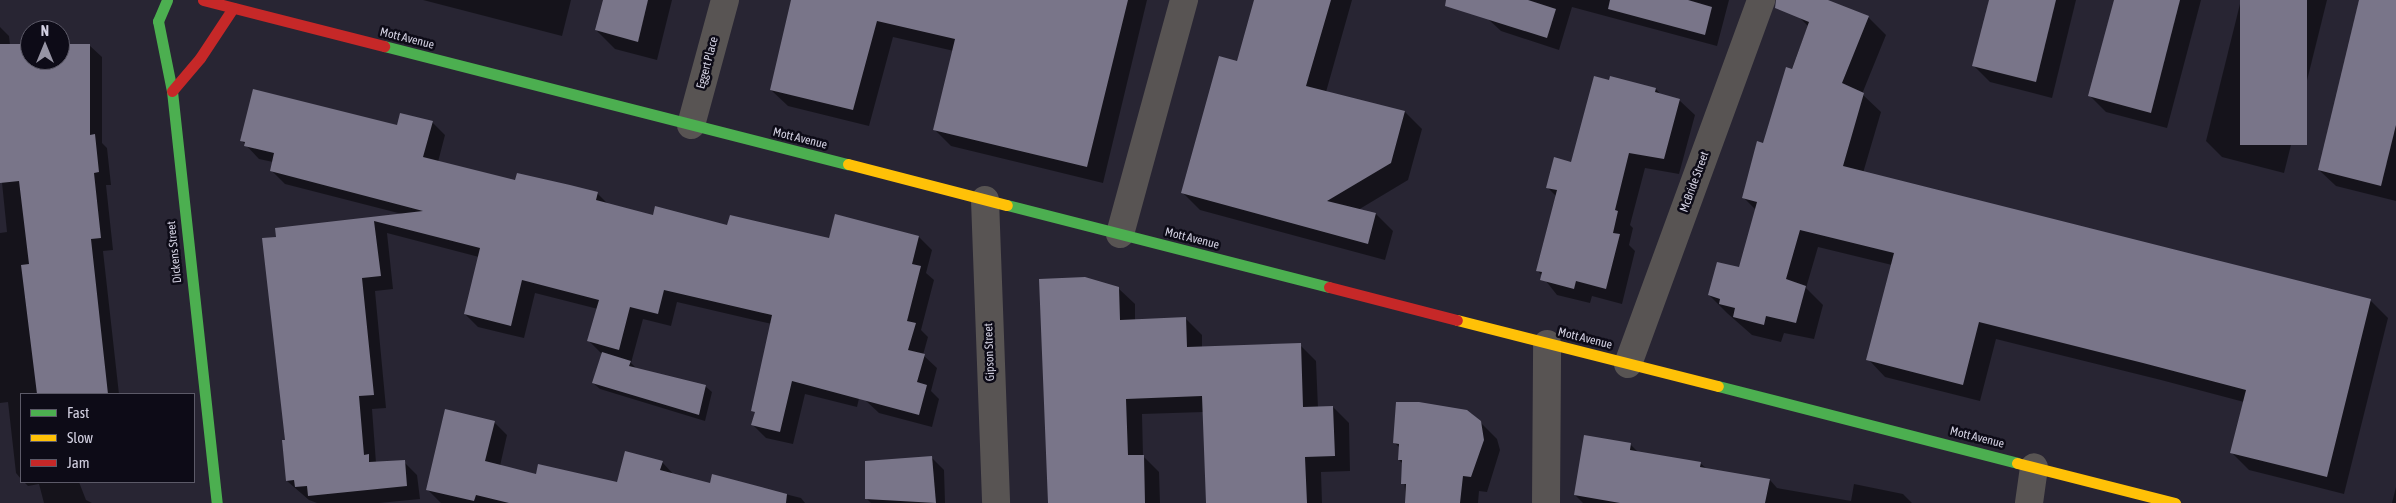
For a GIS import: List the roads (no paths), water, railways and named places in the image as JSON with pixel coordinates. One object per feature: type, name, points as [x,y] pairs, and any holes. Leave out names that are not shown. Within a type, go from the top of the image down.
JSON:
[{"type":"street","name":"Dickens Street","points":[[167,0],[158,21],[172,91],[216,503]]},
{"type":"street","name":"Mott Avenue","points":[[203,0],[2175,503]]},
{"type":"street","name":"Eggert Place","points":[[691,125],[725,0]]},
{"type":"street","points":[[1120,234],[1184,0]]},
{"type":"street","name":"McBride Street","points":[[1628,364],[1761,0]]},
{"type":"street","points":[[172,91],[200,58],[234,8]]},
{"type":"street","name":"Gipson Street","points":[[985,200],[996,503]]},
{"type":"street","points":[[1546,503],[1547,344]]},
{"type":"street","points":[[2029,503],[2034,467]]}]
